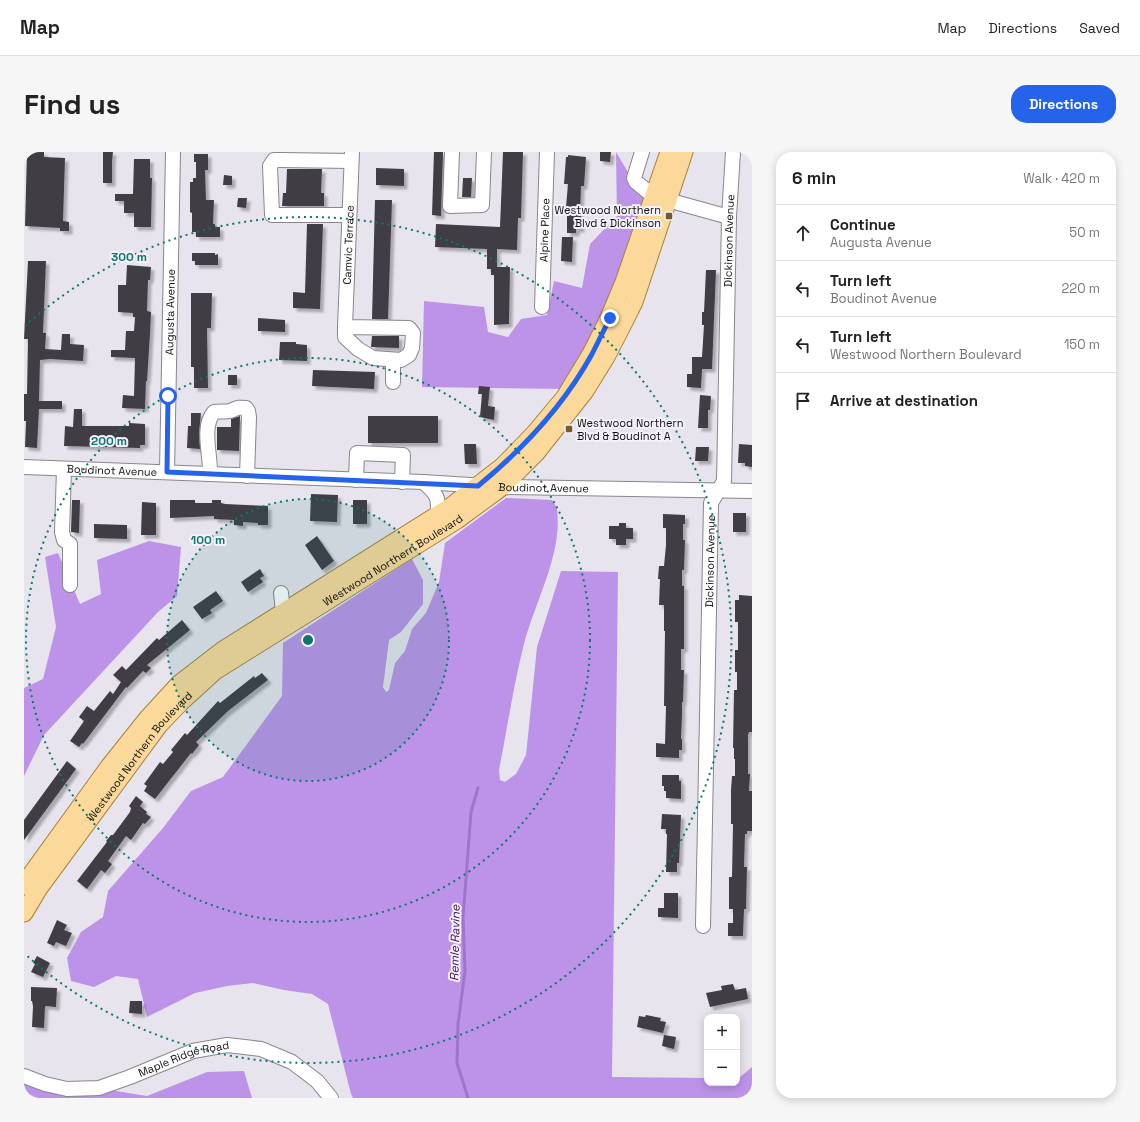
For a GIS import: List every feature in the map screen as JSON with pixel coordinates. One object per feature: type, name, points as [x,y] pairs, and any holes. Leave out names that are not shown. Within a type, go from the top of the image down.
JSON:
[{"type":"main road","name":"Westwood Northern Boulevard","points":[[287,618],[457,520],[502,487],[536,452],[563,421],[585,391],[607,341],[634,302],[661,198],[669,152]]},
{"type":"main road","name":"Westwood Northern Boulevard","points":[[661,198],[684,152]]},
{"type":"main road","name":"Westwood Northern Boulevard","points":[[24,886],[30,876],[114,773],[181,702],[215,671],[287,618],[450,507],[502,466],[538,429],[565,397],[592,354],[607,341]]},
{"type":"main road","name":"Westwood Northern Boulevard","points":[[25,910],[114,773]]},
{"type":"street","name":"Augusta Avenue","points":[[167,472],[173,152]]},
{"type":"street","points":[[452,152],[450,206],[482,206],[484,152]]},
{"type":"street","name":"Alpine Place","points":[[542,307],[547,152]]},
{"type":"street","points":[[642,152],[634,178],[636,182],[661,198],[729,217]]},
{"type":"street","name":"Dickinson Avenue","points":[[703,926],[711,503],[724,481],[729,217],[733,152]]},
{"type":"street","points":[[349,215],[272,215],[270,166],[274,160],[351,157]]},
{"type":"street","name":"Camvic Terrace","points":[[345,332],[351,157]]},
{"type":"street","points":[[409,328],[413,333],[412,348],[409,355],[401,360],[373,358],[367,356],[345,332],[409,328]]},
{"type":"street","points":[[393,360],[393,382]]},
{"type":"street","points":[[210,474],[211,463],[208,456],[208,428],[212,413],[228,411],[240,407],[246,408],[249,417],[247,476]]},
{"type":"street","points":[[356,480],[357,453],[403,455],[402,482]]},
{"type":"street","name":"Boudinot Avenue","points":[[24,467],[424,482],[502,487],[752,491]]},
{"type":"street","points":[[64,468],[62,532],[64,540],[70,544],[70,585]]},
{"type":"street","points":[[424,482],[437,496],[437,516]]},
{"type":"street","points":[[281,592],[287,618]]},
{"type":"street","name":"Maple Ridge Road","points":[[24,1076],[45,1084],[67,1089],[99,1088],[193,1051],[227,1045],[261,1049],[292,1062],[317,1080],[331,1098]]},
{"type":"shaded area","points":[[616,152],[635,184],[648,191],[626,260],[569,389],[422,387],[424,301],[484,307],[488,332],[508,337],[521,319],[547,315],[554,281],[582,288],[590,244],[617,216]]},
{"type":"shaded area","points":[[506,498],[552,500],[557,509],[558,527],[552,562],[523,648],[513,694],[499,770],[500,780],[505,782],[516,774],[526,755],[537,647],[561,571],[618,572],[612,1077],[704,1078],[704,1086],[740,1086],[740,1077],[752,1067],[752,1098],[353,1098],[328,1004],[312,994],[253,983],[227,986],[195,993],[147,1017],[138,979],[116,976],[94,987],[71,981],[67,958],[81,932],[103,917],[108,891],[163,828],[191,791],[223,777],[282,696],[283,643],[412,559],[423,580],[423,604],[401,632],[389,640],[383,687],[386,692],[389,690],[395,663],[405,651],[412,629],[426,613],[439,582],[445,543]]},
{"type":"shaded area","points":[[149,541],[181,547],[177,596],[158,612],[44,735],[24,776],[24,688],[43,679],[56,627],[45,557],[58,553],[80,604],[101,594],[97,560]]},
{"type":"shaded area","points":[[244,1071],[252,1098],[24,1098],[24,1076],[147,1096],[207,1072]]},
{"type":"building","points":[[27,152],[44,152],[44,157],[65,158],[63,221],[69,222],[69,231],[60,231],[60,228],[25,226]]},
{"type":"building","points":[[103,152],[113,152],[112,183],[103,183]]},
{"type":"building","points":[[434,152],[443,152],[441,216],[432,215]]},
{"type":"building","points":[[503,152],[523,152],[521,218],[518,218],[517,250],[497,249],[497,267],[510,267],[509,324],[494,325],[494,275],[491,275],[491,269],[487,269],[487,249],[435,247],[436,224],[500,227]]},
{"type":"building","points":[[600,152],[611,152],[610,162],[600,161]]},
{"type":"building","points":[[194,154],[208,154],[208,170],[205,170],[206,200],[214,200],[213,224],[215,224],[215,227],[220,227],[220,237],[196,237],[196,232],[192,232],[190,182],[193,182],[193,178],[196,178],[196,162],[194,162]]},
{"type":"building","points":[[568,155],[586,157],[584,186],[581,186],[581,229],[576,229],[576,233],[567,233],[566,207],[568,184],[564,184],[566,157],[568,157]]},
{"type":"building","points":[[134,159],[150,159],[150,178],[152,178],[151,227],[134,227],[134,213],[124,213],[124,201],[115,201],[115,194],[133,194]]},
{"type":"building","points":[[376,168],[404,169],[404,186],[376,185]]},
{"type":"building","points":[[287,169],[322,169],[321,193],[324,193],[324,206],[282,206],[283,193],[286,193]]},
{"type":"building","points":[[224,175],[232,176],[232,185],[223,185]]},
{"type":"building","points":[[463,178],[472,178],[471,197],[462,197]]},
{"type":"building","points":[[238,198],[247,198],[246,208],[237,207]]},
{"type":"building","points":[[375,200],[392,200],[388,319],[372,319]]},
{"type":"building","points":[[307,224],[323,224],[320,309],[293,308],[293,292],[305,293]]},
{"type":"building","points":[[562,237],[573,237],[572,262],[561,261]]},
{"type":"building","points":[[192,253],[218,254],[218,265],[195,265],[195,261],[192,261]]},
{"type":"building","points":[[28,261],[46,261],[43,333],[46,333],[45,349],[61,350],[62,334],[70,334],[70,344],[84,345],[83,361],[50,359],[40,360],[39,401],[62,401],[62,409],[39,409],[37,448],[25,447],[26,421],[24,421],[24,394],[27,394],[28,339],[24,339]]},
{"type":"building","points":[[127,265],[151,267],[150,280],[148,280],[147,311],[151,312],[145,409],[122,408],[123,395],[134,396],[135,358],[111,357],[111,350],[125,350],[126,331],[134,331],[135,317],[133,317],[133,313],[118,312],[118,285],[126,285]]},
{"type":"building","points":[[706,270],[716,270],[712,369],[702,369],[701,388],[687,387],[687,374],[692,374],[692,357],[702,357],[704,325],[702,325],[702,312],[704,312]]},
{"type":"building","points":[[191,293],[212,293],[211,328],[207,328],[208,388],[194,388],[194,367],[191,367]]},
{"type":"building","points":[[258,318],[285,320],[285,332],[258,331]]},
{"type":"building","points":[[372,336],[399,336],[399,348],[371,347]]},
{"type":"building","points":[[280,342],[296,342],[296,344],[307,345],[307,361],[279,360]]},
{"type":"building","points":[[313,370],[375,372],[374,389],[312,386]]},
{"type":"building","points":[[228,375],[237,375],[237,385],[228,385]]},
{"type":"building","points":[[479,386],[490,387],[488,406],[495,407],[494,420],[480,417],[482,394],[478,394]]},
{"type":"building","points":[[700,395],[711,396],[710,410],[708,410],[708,428],[698,428]]},
{"type":"building","points":[[74,409],[82,409],[82,426],[129,426],[129,423],[145,424],[145,445],[140,445],[140,448],[64,446],[65,426],[73,427]]},
{"type":"building","points":[[191,413],[201,413],[199,433],[200,449],[187,448],[188,426],[191,426]]},
{"type":"building","points":[[240,416],[239,451],[217,450],[217,427],[231,427],[231,419]]},
{"type":"building","points":[[368,416],[438,416],[438,443],[368,443]]},
{"type":"building","points":[[464,444],[476,444],[477,464],[465,464]]},
{"type":"building","points":[[739,444],[752,445],[752,467],[745,466],[745,463],[738,463]]},
{"type":"building","points":[[696,447],[709,447],[708,461],[695,461]]},
{"type":"building","points":[[311,494],[338,495],[337,522],[310,521]]},
{"type":"building","points":[[72,500],[80,500],[79,533],[71,532]]},
{"type":"building","points":[[170,500],[195,500],[195,503],[212,503],[212,500],[221,500],[221,503],[225,504],[268,506],[268,525],[243,522],[243,526],[234,525],[234,520],[214,519],[214,516],[170,518]]},
{"type":"building","points":[[353,500],[367,500],[367,524],[353,524]]},
{"type":"building","points":[[142,502],[156,503],[156,535],[141,535]]},
{"type":"building","points":[[733,513],[746,513],[746,532],[733,532]]},
{"type":"building","points":[[663,514],[685,515],[685,524],[683,524],[683,540],[685,540],[684,570],[682,570],[682,586],[684,586],[684,649],[681,649],[681,670],[684,670],[681,739],[682,750],[679,750],[679,758],[656,757],[656,743],[665,744],[666,706],[664,706],[664,605],[659,605],[660,579],[658,579],[659,566],[664,566],[666,545],[666,528],[663,528]]},
{"type":"building","points":[[619,523],[626,523],[626,528],[633,528],[633,539],[626,539],[626,545],[616,545],[616,539],[609,539],[609,526],[619,526]]},
{"type":"building","points":[[94,524],[127,525],[127,539],[94,538]]},
{"type":"building","points":[[317,536],[334,561],[322,570],[305,545]]},
{"type":"building","points":[[260,569],[264,576],[260,578],[263,582],[248,592],[241,582]]},
{"type":"building","points":[[216,591],[223,601],[210,610],[212,613],[202,619],[193,607]]},
{"type":"building","points":[[739,595],[752,596],[752,732],[749,732],[748,735],[748,774],[750,774],[749,791],[752,791],[752,831],[747,831],[747,834],[745,834],[744,867],[747,867],[746,909],[744,909],[743,936],[728,936],[728,923],[733,923],[733,909],[729,909],[729,877],[732,877],[733,824],[731,824],[731,790],[732,776],[735,776],[735,759],[733,748],[734,690],[737,690],[737,672],[735,672],[735,650],[738,650],[738,622],[735,622],[735,600],[739,600]]},
{"type":"building","points":[[182,620],[190,630],[147,665],[151,668],[146,673],[143,671],[127,688],[126,687],[83,744],[82,743],[79,747],[70,741],[84,721],[79,717],[87,706],[94,711],[110,691],[113,694],[121,682],[113,675],[122,666],[126,670],[157,638],[159,640]]},
{"type":"building","points":[[262,673],[268,680],[228,711],[196,742],[199,745],[155,799],[144,791],[147,786],[144,784],[160,762],[163,764],[173,752],[171,750],[185,733],[187,735],[218,701],[220,703],[254,676],[255,678]]},
{"type":"building","points":[[67,761],[76,769],[24,840],[24,820]]},
{"type":"building","points":[[662,775],[679,775],[679,781],[681,781],[681,799],[666,798],[666,791],[664,791],[664,786],[662,786]]},
{"type":"building","points":[[136,796],[143,802],[140,806],[147,812],[146,814],[151,817],[145,824],[143,823],[131,840],[126,836],[108,861],[112,864],[105,873],[101,870],[87,889],[77,881],[107,842],[106,841],[111,835],[113,835],[130,812],[131,808],[129,806]]},
{"type":"building","points":[[662,814],[681,815],[679,863],[677,863],[677,872],[666,872],[667,834],[666,829],[661,829]]},
{"type":"building","points":[[664,893],[678,893],[678,918],[658,917],[658,908],[664,908]]},
{"type":"building","points":[[57,920],[67,925],[64,930],[72,933],[66,946],[56,942],[54,946],[47,943]]},
{"type":"building","points":[[37,956],[50,963],[43,977],[31,972],[35,964],[33,963]]},
{"type":"building","points":[[733,984],[735,990],[746,988],[748,999],[710,1007],[706,993],[722,990],[721,986]]},
{"type":"building","points":[[31,987],[57,988],[56,1007],[45,1007],[44,1028],[32,1027],[33,1006],[31,1001]]},
{"type":"building","points":[[130,1001],[142,1001],[142,1014],[129,1013]]},
{"type":"building","points":[[646,1015],[661,1018],[660,1021],[666,1022],[663,1033],[637,1027],[639,1016],[645,1017]]},
{"type":"building","points":[[664,1035],[676,1037],[674,1049],[662,1046]]},
{"type":"waterway","name":"Remle Ravine","points":[[468,1098],[457,1063],[458,1024],[465,971],[463,918],[471,812],[478,788]]},
{"type":"place","name":"Westwood Northern Blvd & Dickinson","points":[[669,216]]},
{"type":"place","name":"Westwood Northern Blvd & Boudinot A","points":[[569,429]]},
{"type":"route","points":[[168,396],[167,472],[478,486],[502,466],[534,434],[565,397],[592,354],[610,318]]}]
